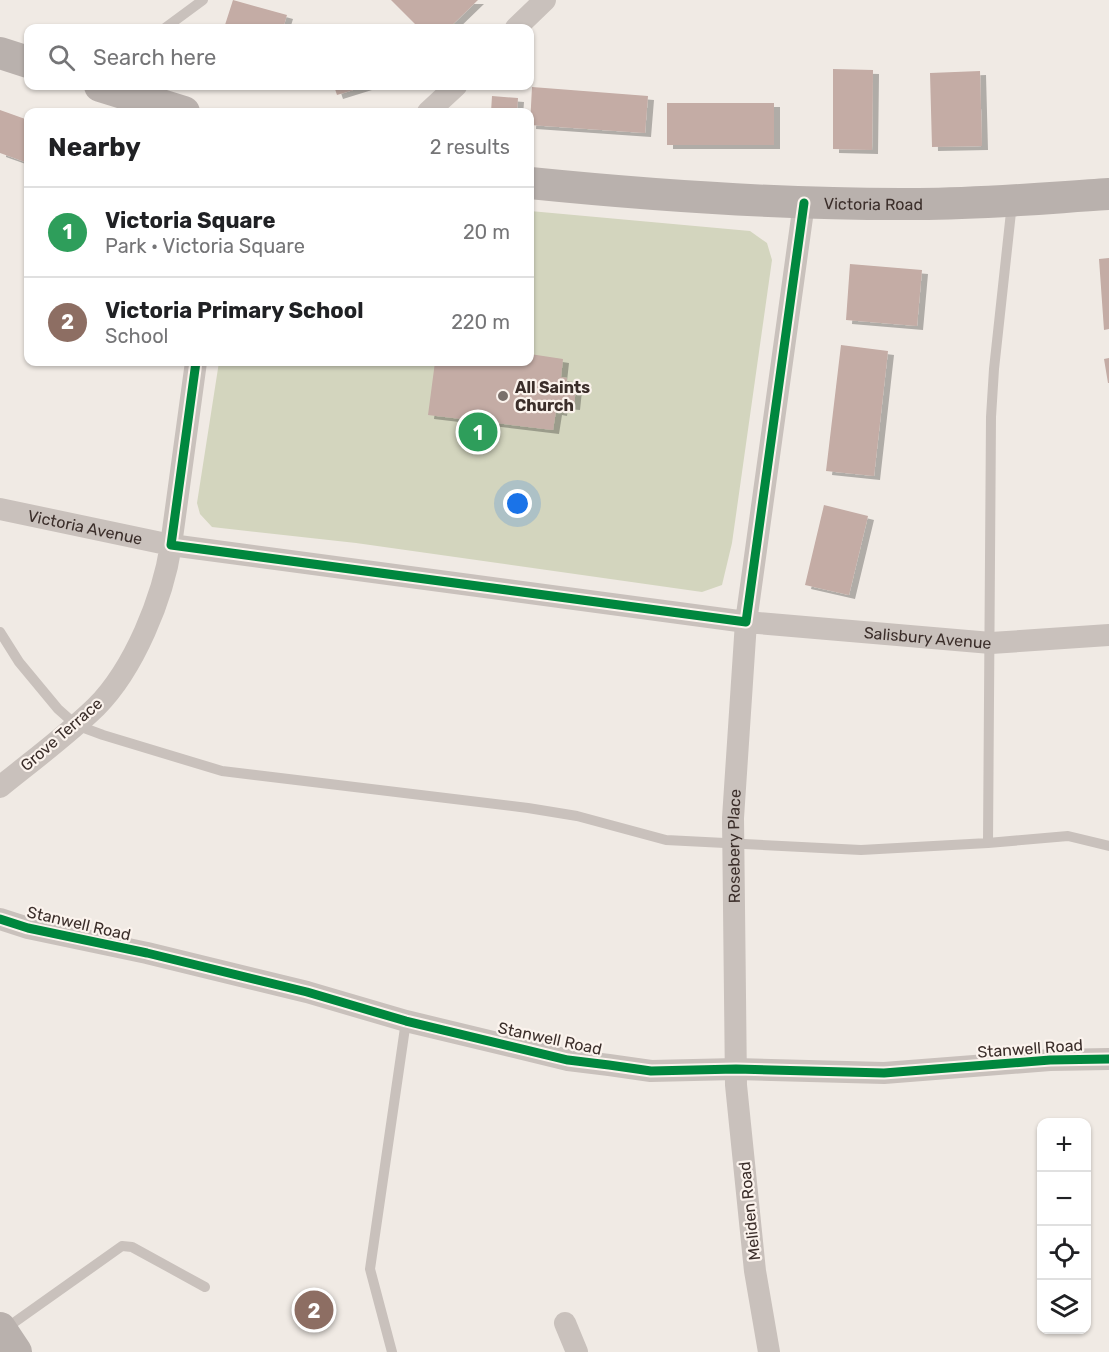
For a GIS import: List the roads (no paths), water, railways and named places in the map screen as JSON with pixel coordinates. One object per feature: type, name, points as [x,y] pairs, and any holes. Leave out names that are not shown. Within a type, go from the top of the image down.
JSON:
[{"type":"street","points":[[520,24],[545,0]]},
{"type":"street","points":[[0,53],[24,61]]},
{"type":"street","points":[[432,108],[452,90]]},
{"type":"street","points":[[137,91],[175,108]]},
{"type":"street","name":"Victoria Road","points":[[534,183],[688,197],[804,203],[922,204],[1109,194]]},
{"type":"street","name":"Rosebery Place","points":[[736,1069],[733,842],[746,622],[804,203]]},
{"type":"street","name":"Grove Terrace","points":[[0,787],[97,705],[114,685],[145,631],[159,596],[171,545],[195,366]]},
{"type":"street","name":"Victoria Avenue","points":[[0,509],[171,545],[746,622]]},
{"type":"street","name":"Salisbury Avenue","points":[[746,622],[991,644],[1109,635]]},
{"type":"street","name":"Stanwell Road","points":[[0,919],[28,928],[147,953],[307,992],[406,1021],[568,1060],[651,1071],[736,1069],[884,1073],[1050,1060],[1109,1059]]},
{"type":"street","name":"Meliden Road","points":[[736,1069],[751,1236],[770,1352]]},
{"type":"street","points":[[565,1323],[577,1352]]},
{"type":"lane","points":[[170,24],[203,0]]},
{"type":"lane","points":[[988,843],[991,417],[1012,200]]},
{"type":"lane","points":[[0,632],[26,670],[58,709],[76,724],[103,735],[222,771],[528,808],[577,816],[666,840],[861,850],[1068,837],[1109,846]]},
{"type":"lane","points":[[392,1352],[370,1269],[406,1021]]},
{"type":"lane","points":[[6,1337],[122,1246],[132,1247],[205,1287]]},
{"type":"place","name":"All Saints Church","points":[[503,396]]},
{"type":"place","name":"Victoria Square","points":[[478,432]]},
{"type":"place","name":"Victoria Primary School","points":[[314,1310]]}]
